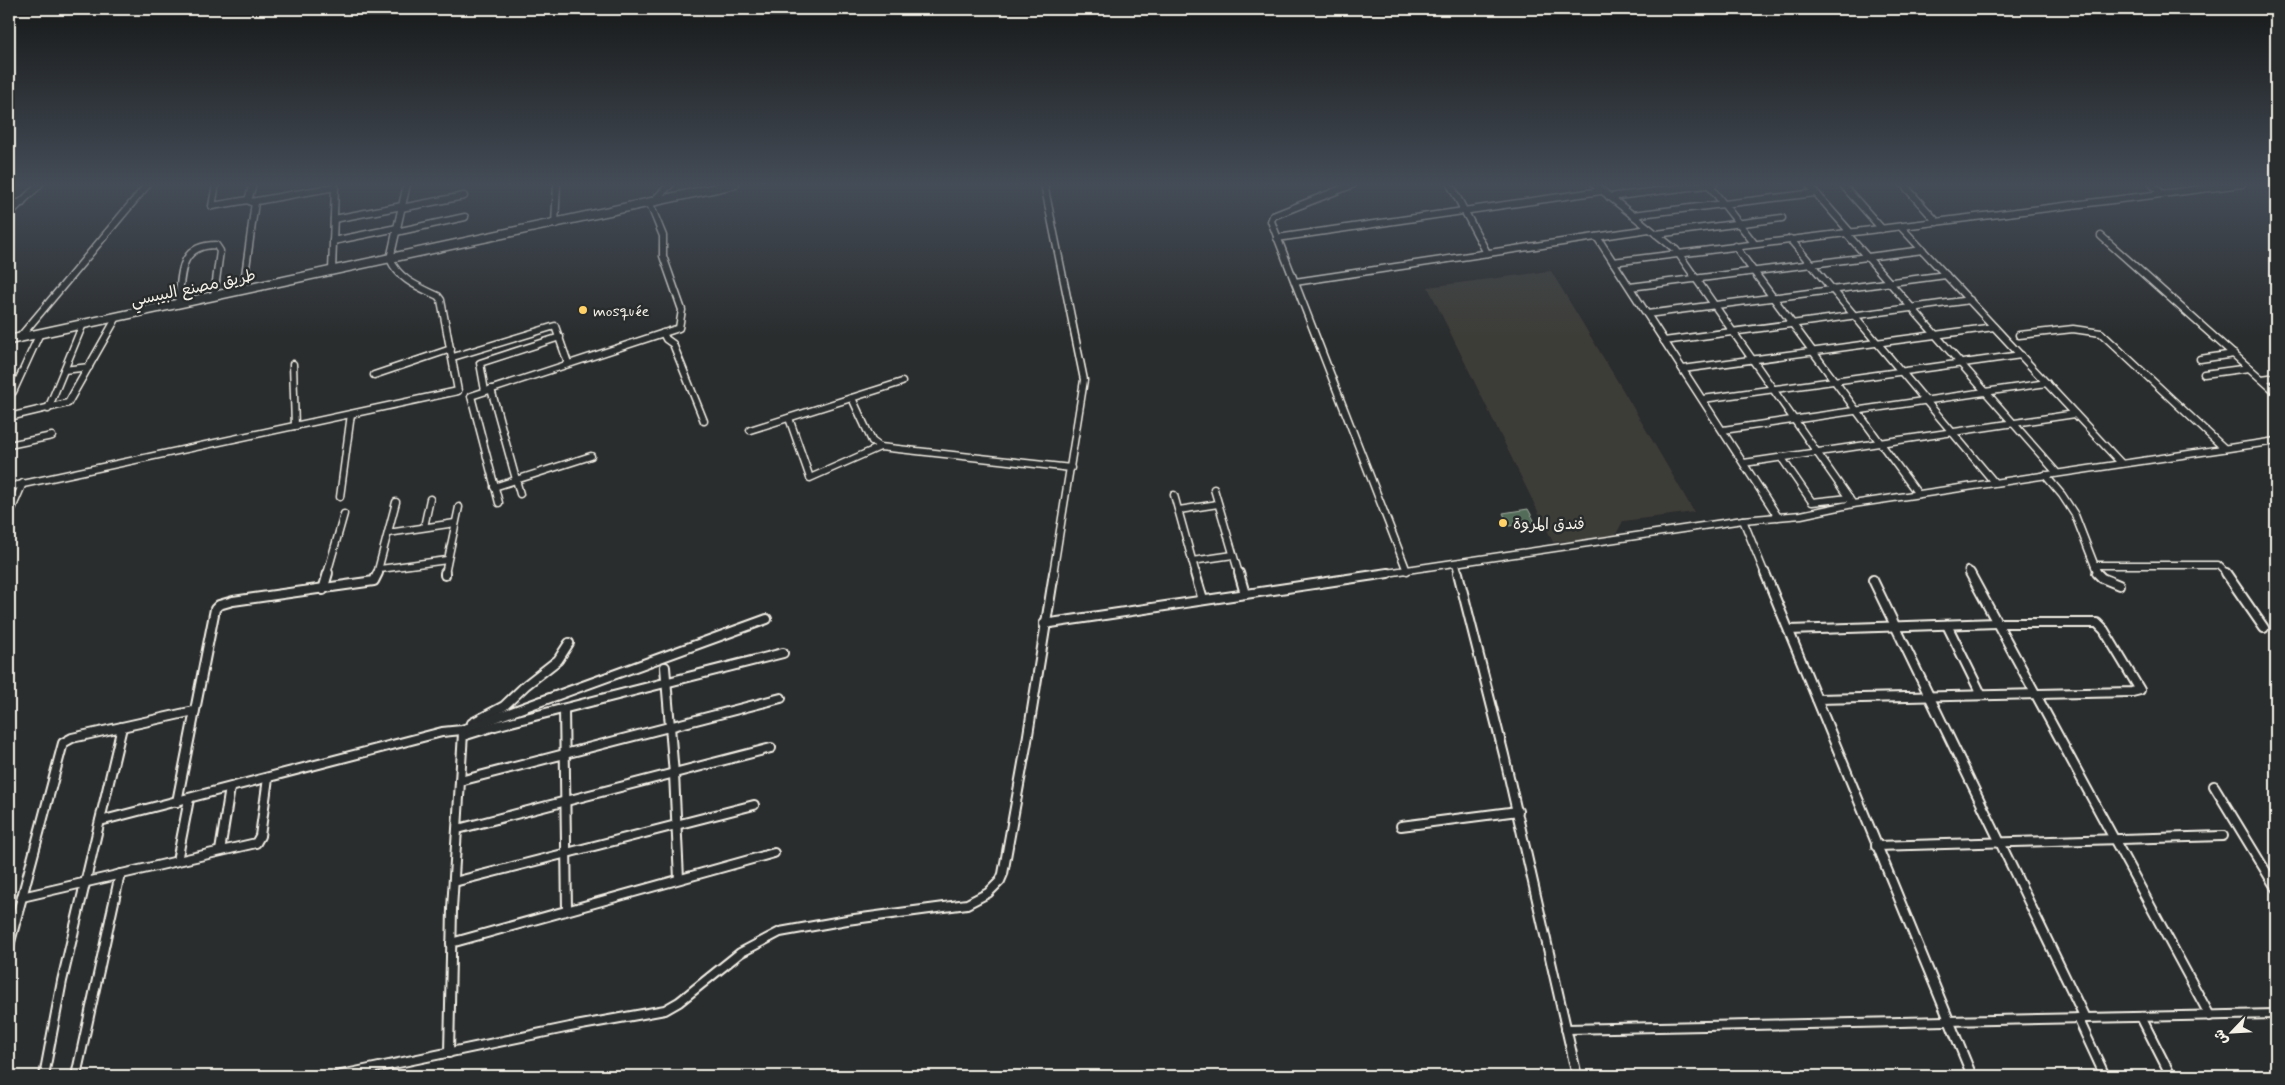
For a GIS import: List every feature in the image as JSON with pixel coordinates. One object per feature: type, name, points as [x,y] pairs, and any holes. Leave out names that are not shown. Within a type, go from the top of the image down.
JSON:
[{"type":"main road","name":"طريق مصنع البيبسي","points":[[9,340],[505,235]]},
{"type":"street","points":[[20,337],[106,235]]},
{"type":"street","points":[[243,290],[249,235]]},
{"type":"street","points":[[332,271],[333,235]]},
{"type":"street","points":[[333,241],[370,235]]},
{"type":"street","points":[[9,486],[454,393],[459,389],[441,300],[438,296],[404,279],[392,265],[390,259],[396,235]]},
{"type":"street","points":[[499,504],[470,398],[488,390],[681,326],[682,310],[663,256],[662,235]]},
{"type":"street","points":[[336,1076],[670,1008],[740,954],[780,932],[847,920],[967,904],[988,893],[1000,881],[1003,874],[1027,741],[1084,380],[1054,235]]},
{"type":"street","points":[[1276,235],[1407,570]]},
{"type":"street","points":[[1277,238],[1300,235]]},
{"type":"street","points":[[1477,235],[1487,253]]},
{"type":"street","points":[[1295,282],[1612,235]]},
{"type":"street","points":[[1657,235],[1679,254],[1851,501]]},
{"type":"street","points":[[1747,235],[1754,243]]},
{"type":"street","points":[[1613,262],[1826,235]]},
{"type":"street","points":[[1850,235],[1867,257],[2057,473]]},
{"type":"street","points":[[1909,235],[2121,463]]},
{"type":"street","points":[[2101,236],[2276,392]]},
{"type":"street","points":[[1597,237],[1778,518]]},
{"type":"street","points":[[1790,239],[1994,482]]},
{"type":"street","points":[[178,304],[186,254],[204,245],[216,245],[220,251],[214,296]]},
{"type":"street","points":[[1735,246],[1918,494]]},
{"type":"street","points":[[1630,287],[1923,250]]},
{"type":"street","points":[[1647,314],[1946,275]]},
{"type":"street","points":[[1664,341],[1970,300]]},
{"type":"street","points":[[9,417],[68,404],[117,317]]},
{"type":"street","points":[[48,409],[83,324]]},
{"type":"street","points":[[453,357],[552,326],[556,327],[568,363]]},
{"type":"street","points":[[1684,370],[1994,327]]},
{"type":"street","points":[[2019,335],[2073,329],[2101,333],[2224,448]]},
{"type":"street","points":[[13,392],[40,333]]},
{"type":"street","points":[[663,333],[666,339],[673,344],[704,421]]},
{"type":"street","points":[[520,494],[480,365],[482,362],[493,358],[560,337]]},
{"type":"street","points":[[489,346],[493,358]]},
{"type":"street","points":[[374,375],[451,349]]},
{"type":"street","points":[[2200,359],[2234,354]]},
{"type":"street","points":[[1703,399],[2021,355]]},
{"type":"street","points":[[292,364],[295,426]]},
{"type":"street","points":[[64,370],[89,367]]},
{"type":"street","points":[[2204,374],[2249,368]]},
{"type":"street","points":[[2262,379],[2276,377]]},
{"type":"street","points":[[750,430],[902,382]]},
{"type":"street","points":[[1723,430],[2047,383]]},
{"type":"street","points":[[852,398],[872,442],[880,447],[1071,468]]},
{"type":"street","points":[[340,497],[350,414]]},
{"type":"street","points":[[1744,463],[2075,414]]},
{"type":"street","points":[[789,418],[810,478],[880,447]]},
{"type":"street","points":[[9,444],[52,436]]},
{"type":"street","points":[[1781,458],[1812,502],[1851,501],[1918,494],[2276,441]]},
{"type":"street","points":[[494,487],[591,456]]},
{"type":"street","points":[[2045,475],[2062,495],[2075,515],[2095,565],[2094,569],[2098,575],[2118,585]]},
{"type":"street","points":[[9,516],[23,483]]},
{"type":"street","points":[[1214,489],[1245,594]]},
{"type":"street","points":[[1174,494],[1203,600]]},
{"type":"street","points":[[424,527],[430,499]]},
{"type":"street","points":[[1044,624],[1743,520],[1801,516],[1851,501]]},
{"type":"street","points":[[177,802],[216,609],[219,605],[233,601],[370,584],[377,578],[380,569],[396,502]]},
{"type":"street","points":[[1179,510],[1218,504]]},
{"type":"street","points":[[445,575],[458,507]]},
{"type":"street","points":[[323,590],[344,514]]},
{"type":"street","points":[[1743,520],[1948,1022],[1972,1076]]},
{"type":"street","points":[[388,533],[455,524]]},
{"type":"street","points":[[1192,561],[1233,555]]},
{"type":"street","points":[[380,569],[447,560]]},
{"type":"street","points":[[1456,564],[1483,664],[1518,812],[1577,1076]]},
{"type":"street","points":[[2095,565],[2218,565],[2225,571],[2264,628]]},
{"type":"street","points":[[1968,570],[2141,892],[2210,1016]]},
{"type":"street","points":[[1873,580],[1999,841],[2081,1018],[2105,1076]]},
{"type":"street","points":[[449,1053],[454,882],[465,731],[472,723],[767,619]]},
{"type":"street","points":[[1789,630],[2097,623],[2104,630],[2140,690],[2132,692],[1929,695],[1817,699]]},
{"type":"street","points":[[1946,625],[1981,694]]},
{"type":"street","points":[[502,712],[526,685],[558,660],[569,642]]},
{"type":"street","points":[[100,821],[442,732],[465,731],[564,709],[783,653]]},
{"type":"street","points":[[665,667],[674,774],[679,879]]},
{"type":"street","points":[[460,781],[781,698]]},
{"type":"street","points":[[564,709],[568,910]]},
{"type":"street","points":[[9,946],[63,743],[72,738],[194,711]]},
{"type":"street","points":[[44,1076],[62,981],[122,727]]},
{"type":"street","points":[[458,830],[771,748]]},
{"type":"street","points":[[22,897],[254,843],[259,840],[268,778]]},
{"type":"street","points":[[2214,786],[2276,888]]},
{"type":"street","points":[[220,850],[230,788]]},
{"type":"street","points":[[177,860],[189,799]]},
{"type":"street","points":[[454,882],[754,805]]},
{"type":"street","points":[[1401,826],[1518,812]]},
{"type":"street","points":[[1876,846],[2223,836]]},
{"type":"street","points":[[451,943],[774,853]]},
{"type":"street","points":[[76,1076],[120,874]]},
{"type":"street","points":[[1566,1029],[2276,1014]]},
{"type":"street","points":[[2141,1017],[2171,1076]]},
{"type":"shaded area","points":[[1551,271],[1694,512],[1623,521],[1614,538],[1553,542],[1428,287]]},
{"type":"green space","points":[[1528,509],[1535,522],[1509,526],[1503,513]]},
{"type":"place","name":"mosquée","points":[[583,310]]},
{"type":"place","name":"فندق المروة","points":[[1503,523]]}]
